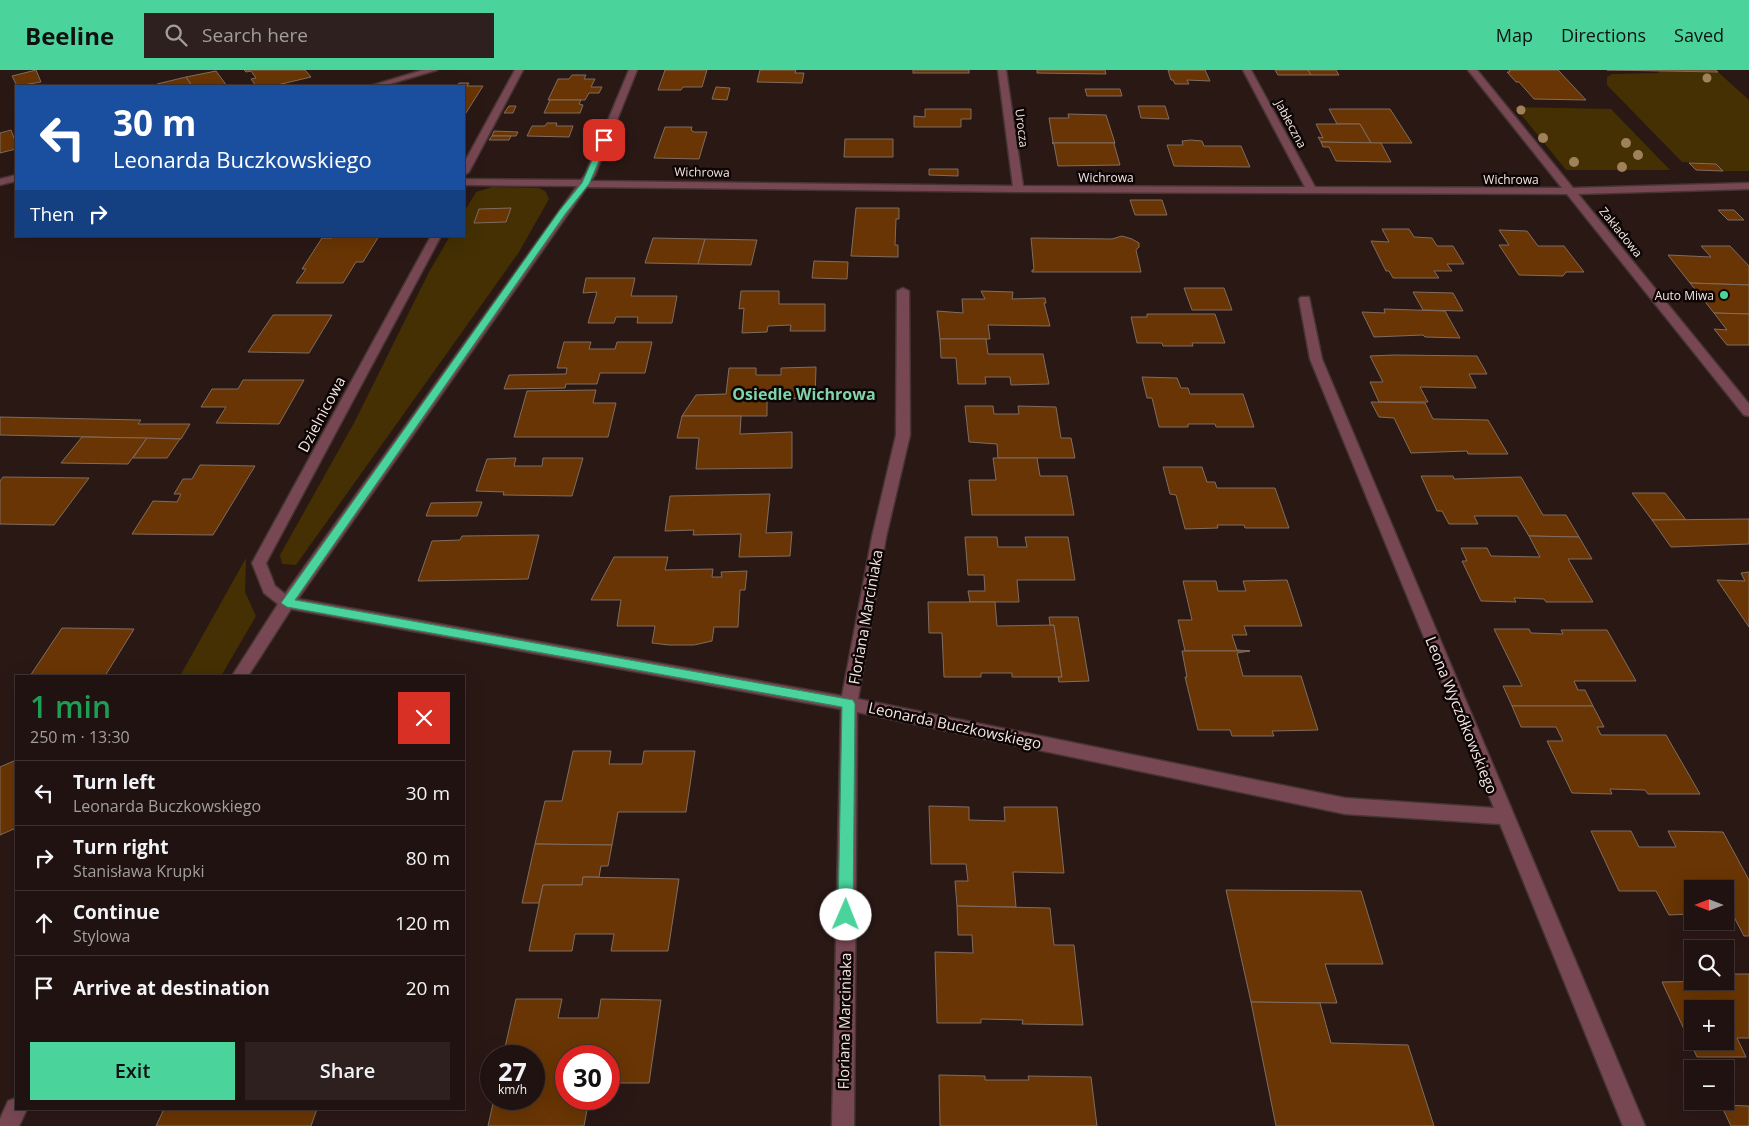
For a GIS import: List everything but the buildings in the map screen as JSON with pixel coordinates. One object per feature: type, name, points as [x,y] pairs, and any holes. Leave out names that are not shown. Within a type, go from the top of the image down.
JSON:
[{"type":"street","points":[[378,85],[433,70]]},
{"type":"street","points":[[465,170],[519,70]]},
{"type":"street","points":[[241,675],[287,603],[563,212],[585,184],[633,70]]},
{"type":"street","name":"Urocza","points":[[1002,70],[1018,189]]},
{"type":"street","name":"Jabłeczna","points":[[1247,70],[1312,190]]},
{"type":"street","name":"Zakładowa","points":[[1472,70],[1749,412]]},
{"type":"street","points":[[0,182],[15,178]]},
{"type":"street","name":"Wichrowa","points":[[465,182],[1018,189],[1570,191],[1735,186],[1747,191]]},
{"type":"street","name":"Dzielnicowa","points":[[287,603],[268,589],[259,563],[435,237]]},
{"type":"street","name":"Floriana Marciniaka","points":[[842,1126],[849,704],[879,537],[903,436],[903,291]]},
{"type":"street","name":"Leona Wyczółkowskiego","points":[[1305,299],[1316,359],[1634,1126]]},
{"type":"street","name":"Leonarda Buczkowskiego","points":[[287,603],[849,704],[1345,806],[1505,818]]},
{"type":"street","points":[[8,1126],[16,1110]]},
{"type":"shaded area","points":[[1658,71],[1718,72],[1749,100],[1749,171],[1723,171],[1716,164],[1682,162],[1607,85],[1607,77],[1612,74],[1659,73]]},
{"type":"shaded area","points":[[1515,107],[1611,109],[1670,170],[1566,170]]},
{"type":"shaded area","points":[[492,187],[539,188],[545,191],[549,199],[519,252],[296,565],[282,564],[280,555],[354,423],[429,272],[449,237],[465,237],[465,210],[476,192]]},
{"type":"shaded area","points":[[246,558],[245,592],[256,616],[222,675],[181,675]]},
{"type":"place","name":"Auto Miwa","points":[[1724,295]]},
{"type":"district","name":"Osiedle Wichrowa","points":[[804,394]]},
{"type":"route","points":[[604,140],[585,184],[563,212],[287,603],[849,704],[846,915]]}]
